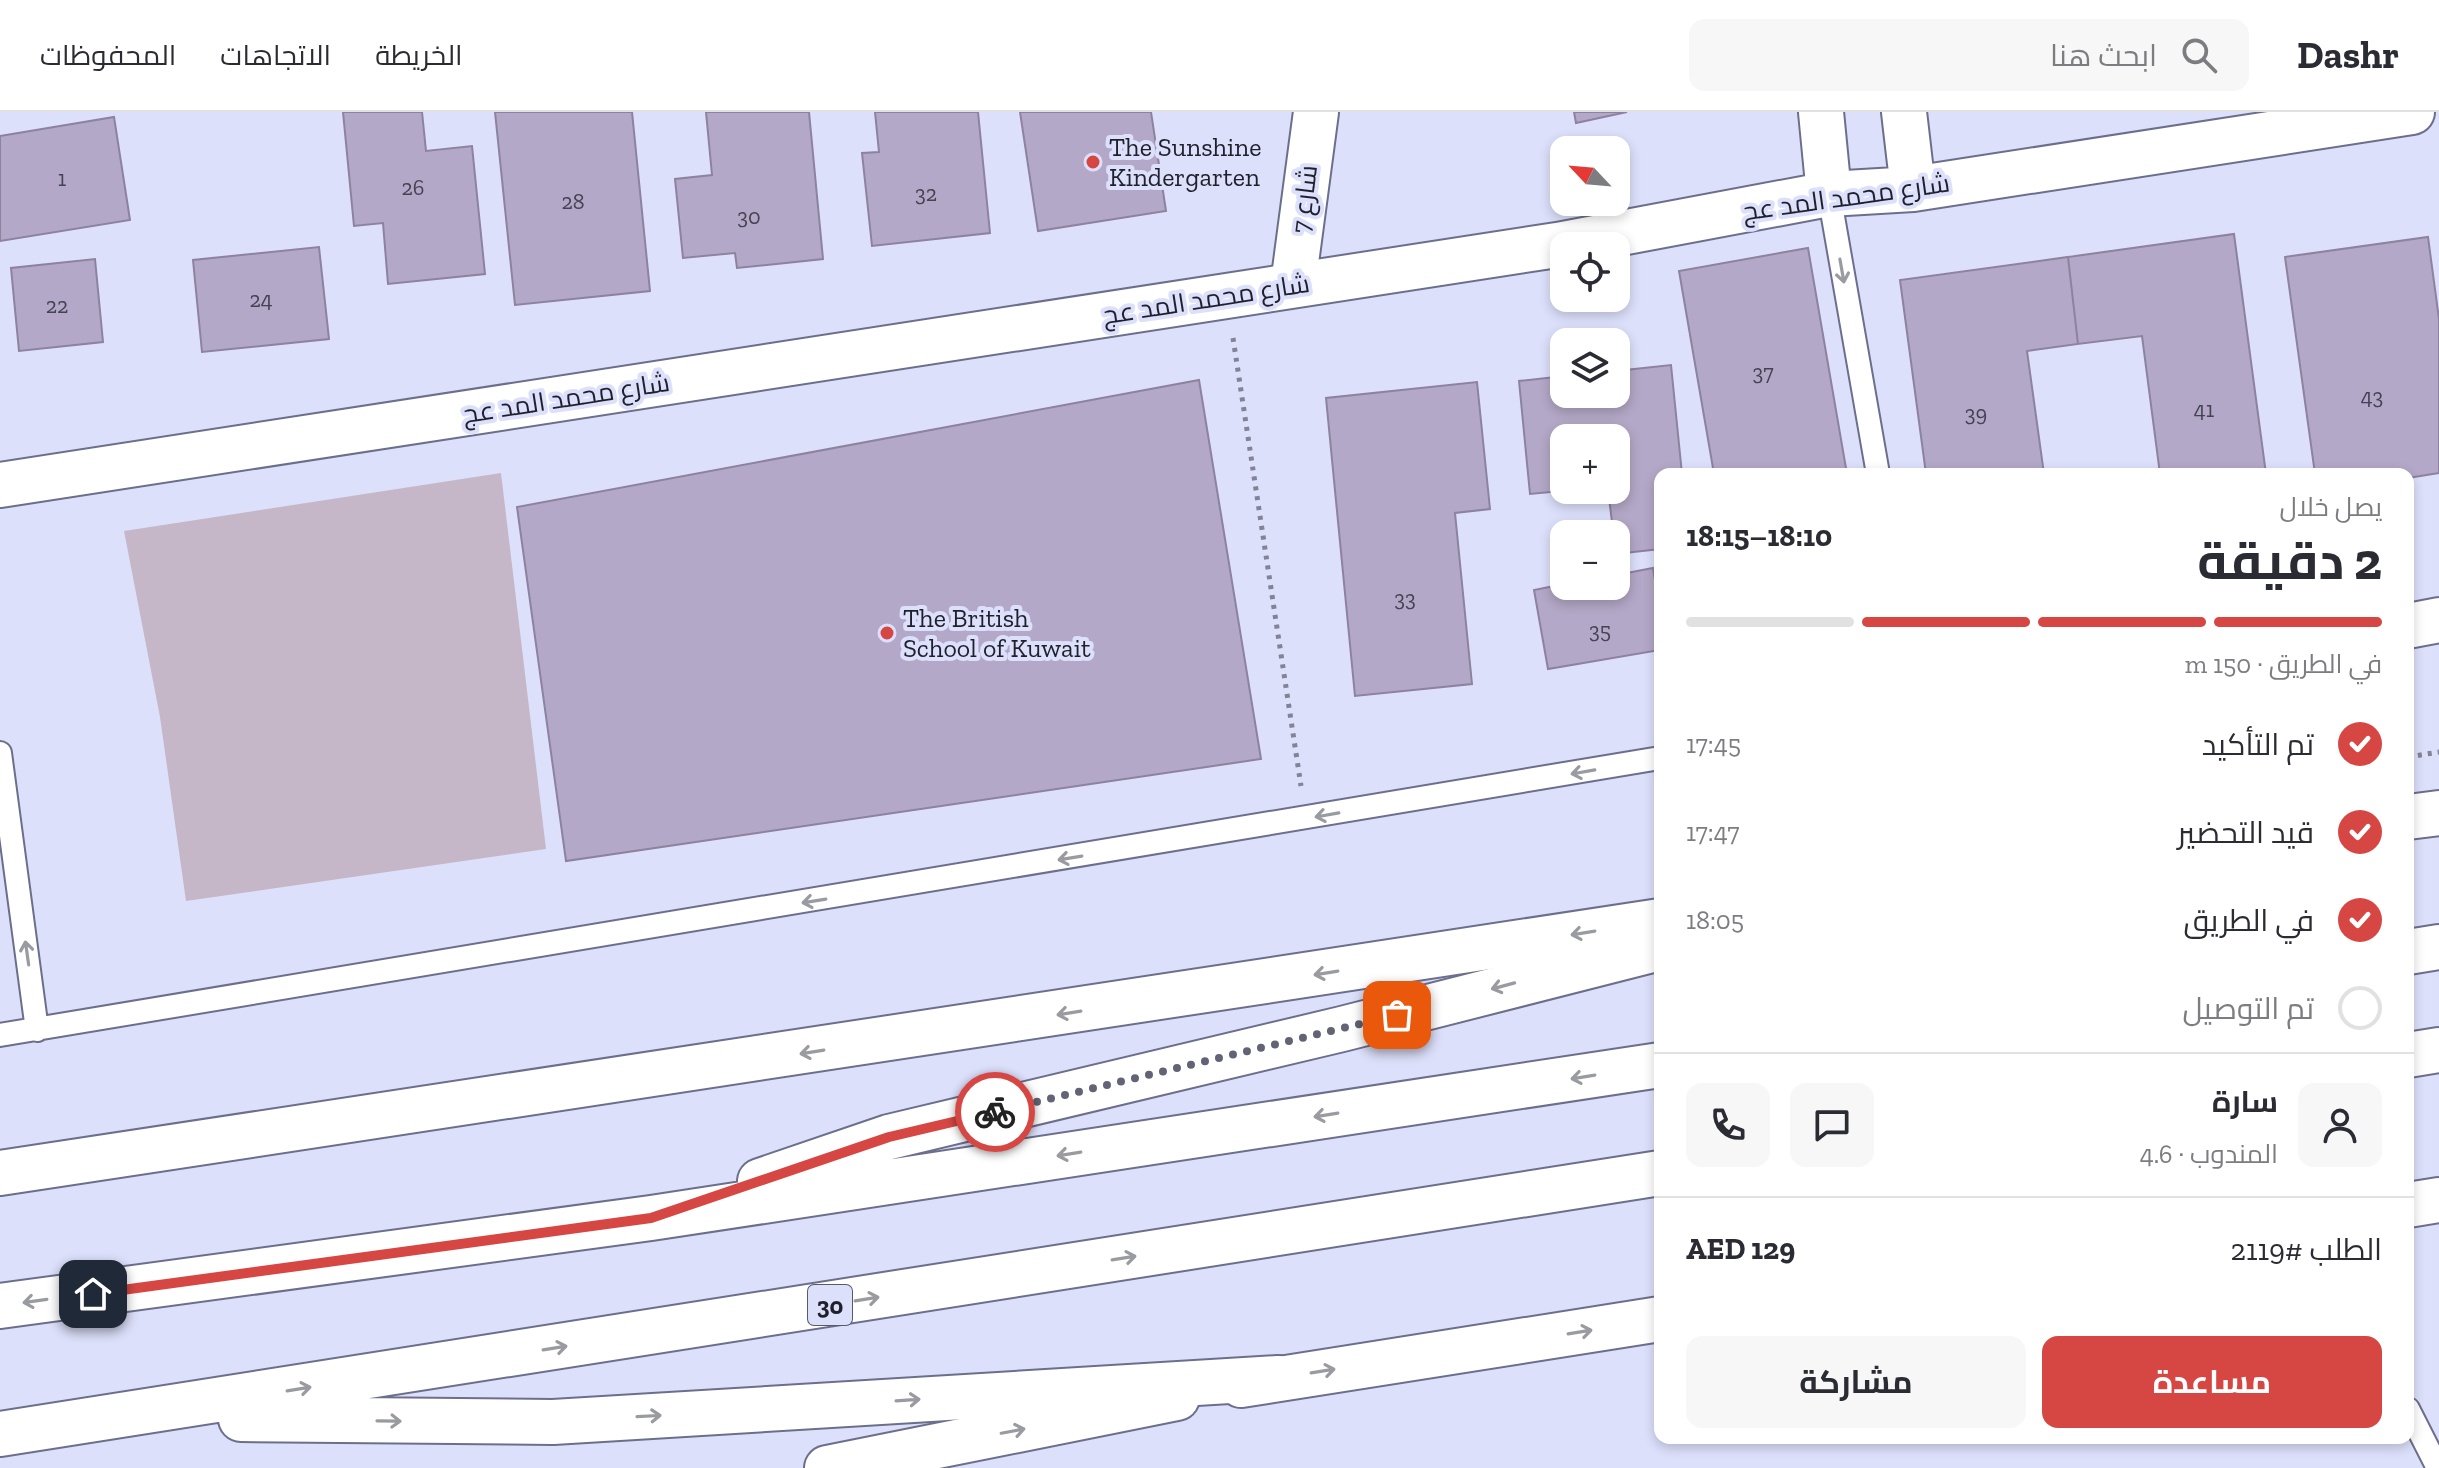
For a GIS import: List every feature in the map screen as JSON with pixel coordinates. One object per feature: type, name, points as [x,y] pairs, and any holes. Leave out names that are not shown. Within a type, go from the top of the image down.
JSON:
[{"type":"main road","name":"شارع 7","points":[[1293,285],[1316,112]]},
{"type":"main road","points":[[1821,112],[1829,194]]},
{"type":"main road","points":[[1904,112],[1913,189]]},
{"type":"main road","name":"شارع محمد المد عج","points":[[0,485],[1557,245],[1829,194],[1913,189],[2332,118],[2412,112]]},
{"type":"main road","points":[[2414,625],[2439,620]]},
{"type":"main road","points":[[2414,816],[2439,813]]},
{"type":"main road","points":[[0,1173],[1654,922]]},
{"type":"main road","points":[[2414,951],[2439,947]]},
{"type":"main road","points":[[651,1218],[889,1137],[1342,1029],[1654,950]]},
{"type":"main road","points":[[2414,1054],[2439,1050]]},
{"type":"main road","points":[[0,1306],[651,1218],[1654,1066]]},
{"type":"main road","name":"30","points":[[0,1434],[1654,1174]]},
{"type":"main road","points":[[2414,1204],[2439,1200]]},
{"type":"main road","points":[[827,1468],[1278,1378],[1654,1320]]},
{"type":"main road","points":[[115,1418],[553,1422],[1278,1378]]},
{"type":"lane","points":[[1829,194],[1877,468]]},
{"type":"lane","points":[[0,753],[37,1030]]},
{"type":"lane","points":[[0,1035],[1654,759]]},
{"type":"lane","points":[[2414,1223],[2439,1221]]},
{"type":"lane","points":[[2414,1421],[2438,1468]]},
{"type":"path","points":[[1226,296],[1306,819]]},
{"type":"path","points":[[2414,756],[2439,752]]},
{"type":"shaded area","points":[[501,473],[546,849],[186,901],[160,717],[124,531]]},
{"type":"building","points":[[343,112],[422,112],[426,151],[472,146],[485,274],[388,284],[383,223],[354,226]]},
{"type":"building","points":[[495,112],[632,112],[650,291],[515,305]]},
{"type":"building","points":[[706,112],[809,112],[823,259],[737,268],[735,253],[683,258],[675,179],[712,175]]},
{"type":"building","points":[[875,112],[978,112],[990,233],[872,246],[862,153],[879,152]]},
{"type":"building","name":"The Sunshine Kindergarten","points":[[1020,112],[1151,112],[1166,211],[1038,231]]},
{"type":"building","points":[[1574,112],[1627,112],[1576,123]]},
{"type":"building","points":[[114,117],[130,220],[0,241],[0,136]]},
{"type":"building","points":[[2234,234],[2265,468],[2159,468],[2142,336],[2078,344],[2068,257]]},
{"type":"building","points":[[2428,237],[2439,319],[2439,473],[2414,477],[2414,468],[2314,468],[2285,257]]},
{"type":"building","points":[[319,247],[329,339],[202,352],[193,260]]},
{"type":"building","points":[[1808,248],[1846,468],[1713,468],[1679,271]]},
{"type":"building","points":[[2068,257],[2078,344],[2027,351],[2043,468],[1925,468],[1900,280]]},
{"type":"building","points":[[95,259],[103,342],[19,351],[11,268]]},
{"type":"building","points":[[1671,365],[1681,468],[1654,468],[1654,550],[1630,552],[1630,520],[1612,520],[1610,504],[1630,504],[1630,424],[1550,424],[1550,492],[1530,494],[1519,381],[1550,378],[1550,408],[1630,408],[1630,369]]},
{"type":"building","name":"The British School of Kuwait","points":[[1199,380],[1261,759],[566,861],[517,507]]},
{"type":"building","points":[[1477,382],[1490,509],[1455,513],[1472,684],[1355,696],[1326,398]]},
{"type":"building","points":[[1653,568],[1654,651],[1548,669],[1534,590],[1550,587],[1550,600],[1630,600],[1630,572]]},
{"type":"way so far","points":[[995,1112],[1397,1015]]},
{"type":"place","name":"The Sunshine Kindergarten","points":[[1093,162]]},
{"type":"place","name":"The British School of Kuwait","points":[[887,633]]},
{"type":"route","points":[[93,1294],[651,1218],[889,1137],[995,1112]]}]
